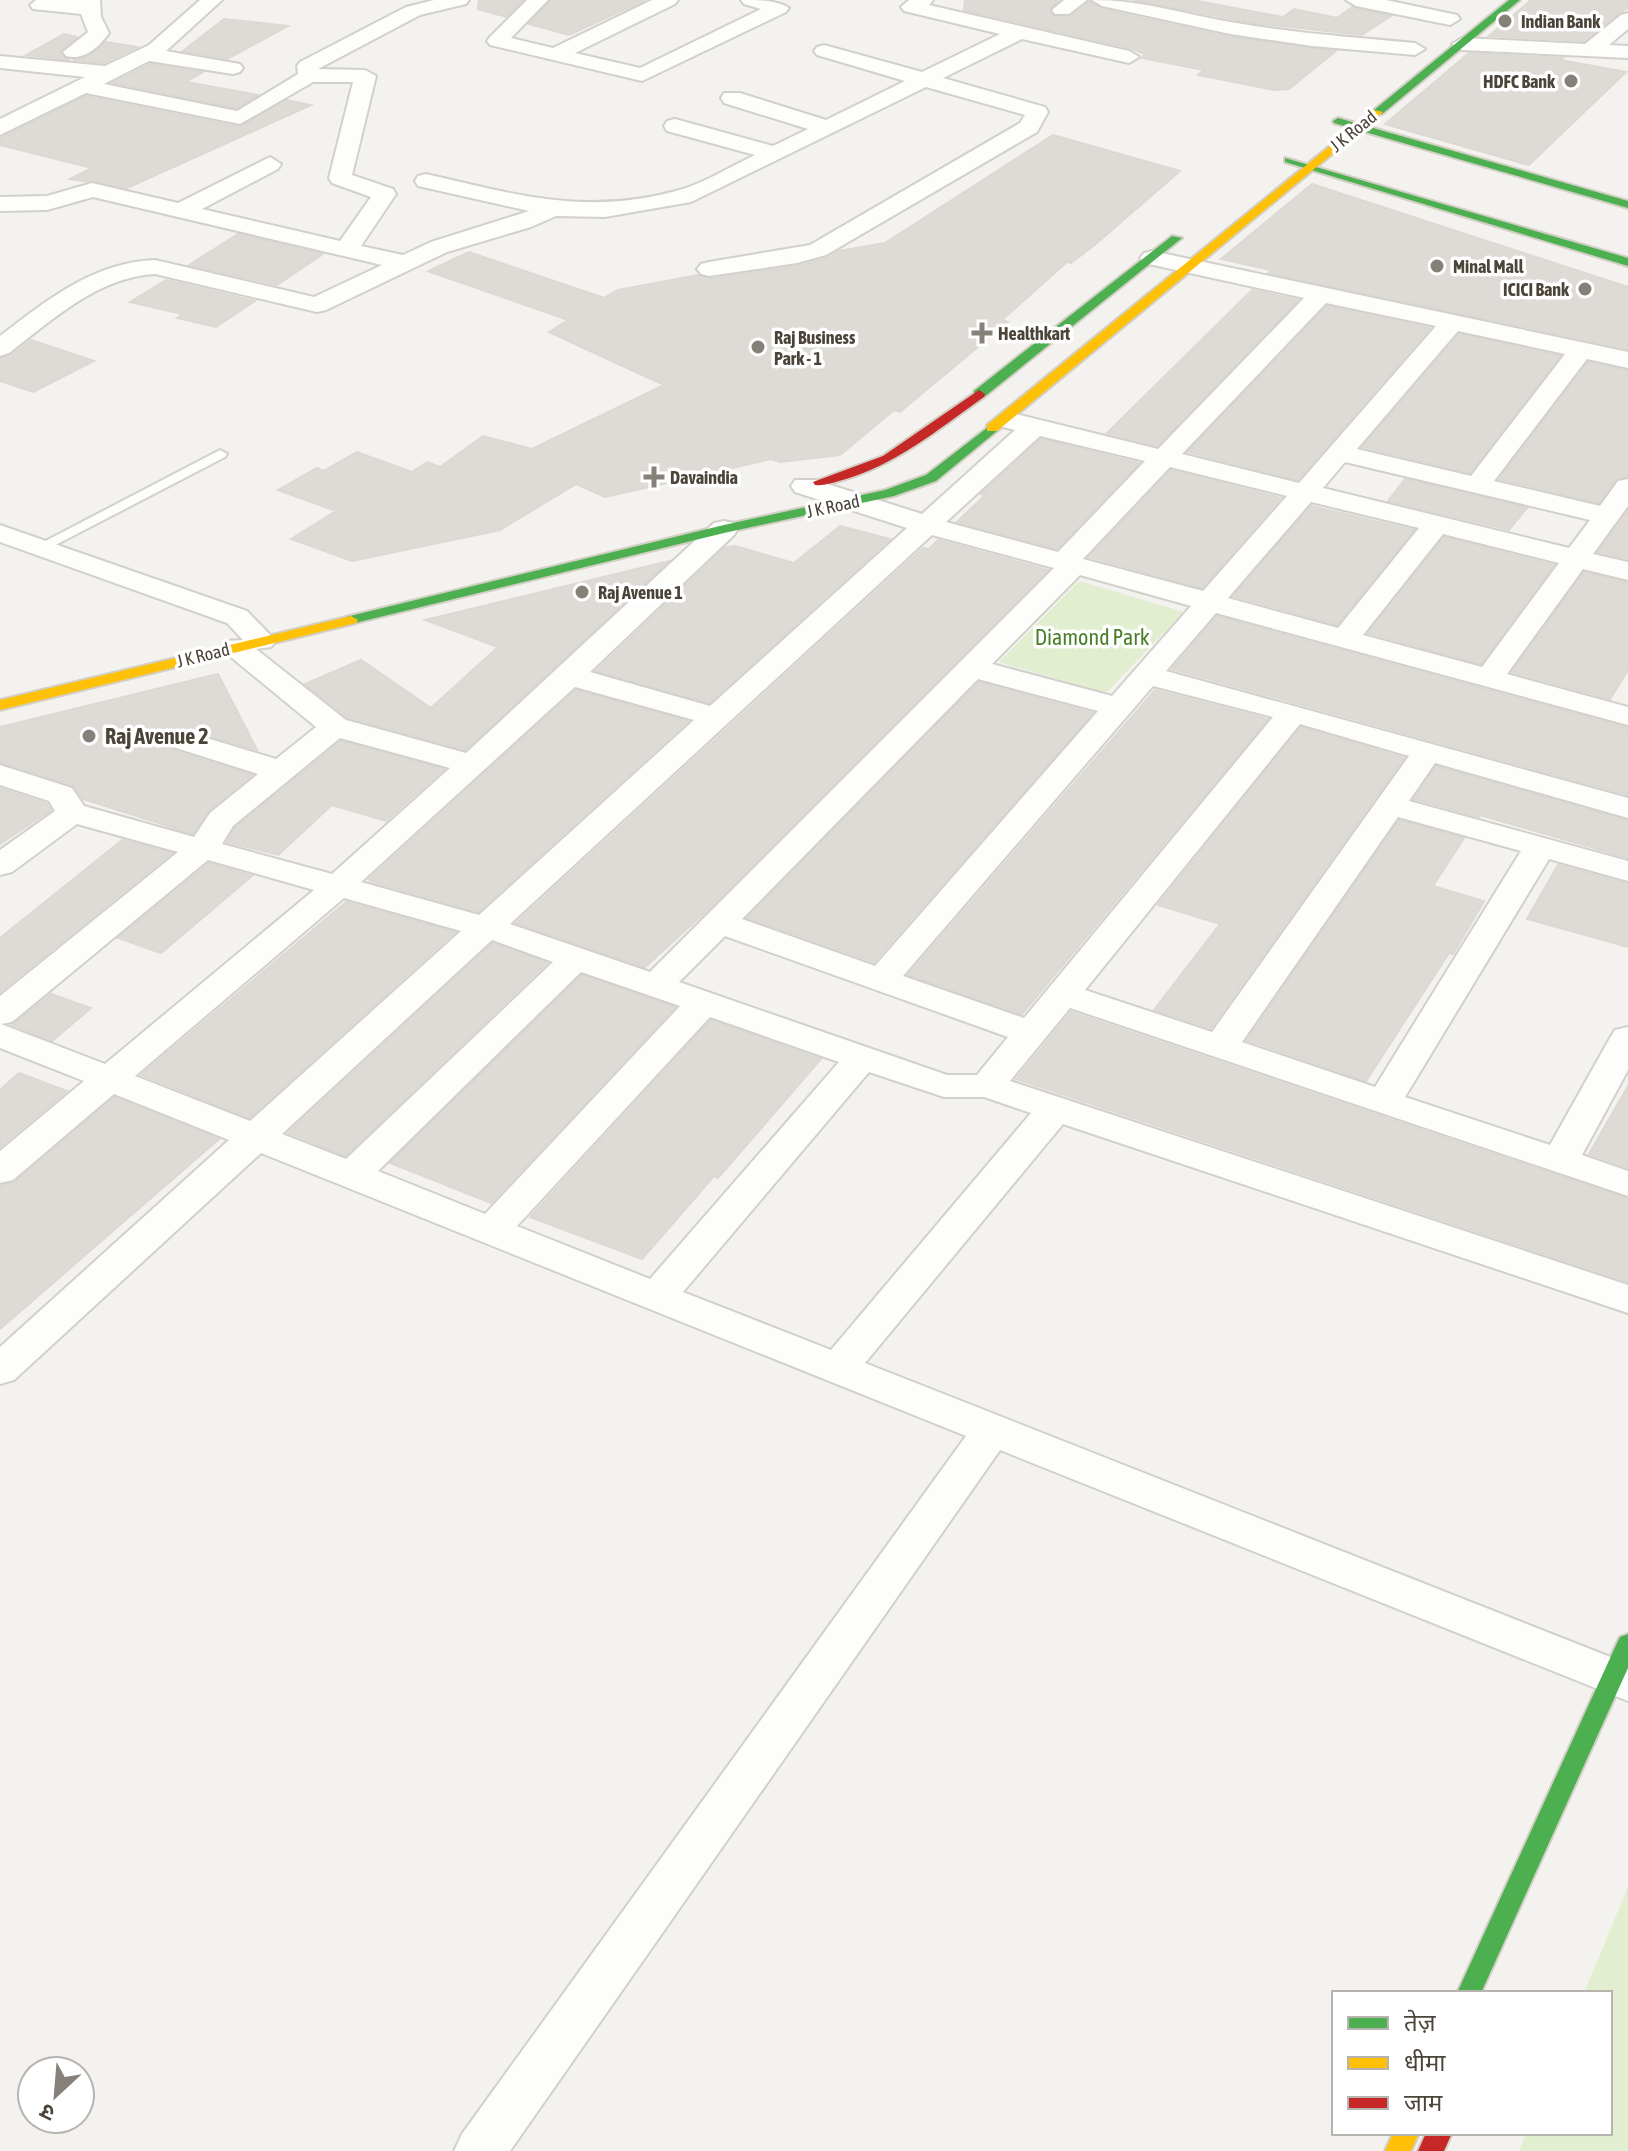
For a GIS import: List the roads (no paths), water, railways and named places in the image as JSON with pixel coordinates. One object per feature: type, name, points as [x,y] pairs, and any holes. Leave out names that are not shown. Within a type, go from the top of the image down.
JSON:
[{"type":"main road","name":"J K Road","points":[[0,705],[247,630],[850,502],[931,478],[1021,423],[1189,265],[1515,0]]},
{"type":"main road","points":[[1390,69],[1456,14]]},
{"type":"main road","points":[[1328,118],[1628,205]]},
{"type":"main road","points":[[1279,157],[1628,262]]},
{"type":"main road","name":"J K Road","points":[[798,488],[879,463],[963,407],[1195,223]]},
{"type":"main road","points":[[879,463],[917,483]]},
{"type":"main road","name":"J K Road","points":[[208,625],[247,630]]},
{"type":"main road","points":[[1470,1991],[1620,1681],[1628,1643]]},
{"type":"street","points":[[0,128],[146,54],[212,0]]},
{"type":"street","points":[[309,76],[307,66],[413,11],[459,0]]},
{"type":"street","points":[[548,0],[533,4],[497,41],[642,75],[779,8],[751,0]]},
{"type":"street","points":[[555,55],[668,0]]},
{"type":"street","points":[[923,0],[911,7],[1129,57]]},
{"type":"street","points":[[1102,0],[1230,28],[1312,40],[1415,49]]},
{"type":"street","points":[[1356,0],[1456,14]]},
{"type":"street","points":[[40,5],[90,4],[99,33],[90,43],[73,52]]},
{"type":"street","points":[[1590,50],[1628,19]]},
{"type":"street","points":[[426,181],[552,209],[605,210],[683,197],[1019,32]]},
{"type":"street","points":[[1462,44],[1628,52]]},
{"type":"street","points":[[1529,47],[1628,59]]},
{"type":"street","points":[[709,269],[818,250],[1029,127],[1037,112],[824,51]]},
{"type":"street","points":[[146,54],[233,68]]},
{"type":"street","points":[[0,62],[108,73]]},
{"type":"street","points":[[83,86],[240,118],[309,76],[365,76],[340,178],[385,194],[347,248]]},
{"type":"street","points":[[732,98],[828,128]]},
{"type":"street","points":[[675,126],[775,154]]},
{"type":"street","points":[[182,210],[270,164]]},
{"type":"street","points":[[0,204],[33,207],[55,204],[92,190],[405,263]]},
{"type":"street","points":[[0,348],[59,305],[121,269],[139,265],[317,305],[439,247],[523,222],[552,209]]},
{"type":"street","points":[[1152,258],[1628,360]]},
{"type":"street","points":[[657,985],[972,668],[1164,457],[1321,294]]},
{"type":"street","points":[[880,981],[1453,322]]},
{"type":"street","points":[[1477,486],[1581,350]]},
{"type":"street","points":[[0,1370],[927,525],[1021,423],[1628,571]]},
{"type":"street","points":[[1339,453],[1607,516]]},
{"type":"street","points":[[1489,678],[1628,487]]},
{"type":"street","points":[[798,488],[1489,678],[1624,709]]},
{"type":"street","points":[[1344,639],[1437,524]]},
{"type":"street","points":[[0,1171],[337,887],[569,676],[724,529]]},
{"type":"street","points":[[0,533],[247,630],[335,727],[471,764]]},
{"type":"street","points":[[972,668],[1119,707]]},
{"type":"street","points":[[1146,675],[1293,713],[1628,808]]},
{"type":"street","points":[[569,676],[717,717]]},
{"type":"street","points":[[987,1086],[1293,713]]},
{"type":"street","points":[[0,1014],[203,848],[221,820],[335,727]]},
{"type":"street","points":[[184,740],[282,771]]},
{"type":"street","points":[[1220,1047],[1428,751]]},
{"type":"street","points":[[0,774],[61,795],[72,813],[486,927],[944,1086],[987,1086],[1628,1299]]},
{"type":"street","points":[[1389,805],[1628,871]]},
{"type":"street","points":[[0,865],[72,813]]},
{"type":"street","points":[[1384,1102],[1541,845]]},
{"type":"street","points":[[719,922],[1031,1033]]},
{"type":"street","points":[[351,1176],[577,957]]},
{"type":"street","points":[[1063,994],[1628,1184]]},
{"type":"street","points":[[491,1231],[704,1002]]},
{"type":"street","points":[[0,1035],[1620,1681]]},
{"type":"street","points":[[1560,1161],[1628,1038]]},
{"type":"street","points":[[657,1296],[863,1057]]},
{"type":"street","points":[[838,1368],[1055,1109]]},
{"type":"street","points":[[480,2151],[993,1429]]},
{"type":"lane","points":[[39,548],[220,454]]},
{"type":"place","name":"Indian Bank","points":[[1505,21]]},
{"type":"place","name":"HDFC Bank","points":[[1571,81]]},
{"type":"place","name":"Minal Mall","points":[[1437,266]]},
{"type":"place","name":"ICICI Bank","points":[[1585,289]]},
{"type":"place","name":"Healthkart","points":[[982,333]]},
{"type":"place","name":"Raj Business Park - 1","points":[[758,347]]},
{"type":"place","name":"Davaindia","points":[[654,477]]},
{"type":"place","name":"Raj Avenue 1","points":[[582,592]]},
{"type":"place","name":"Raj Avenue 2","points":[[89,736]]},
{"type":"park label","name":"Diamond Park","points":[[1092,637]]}]
